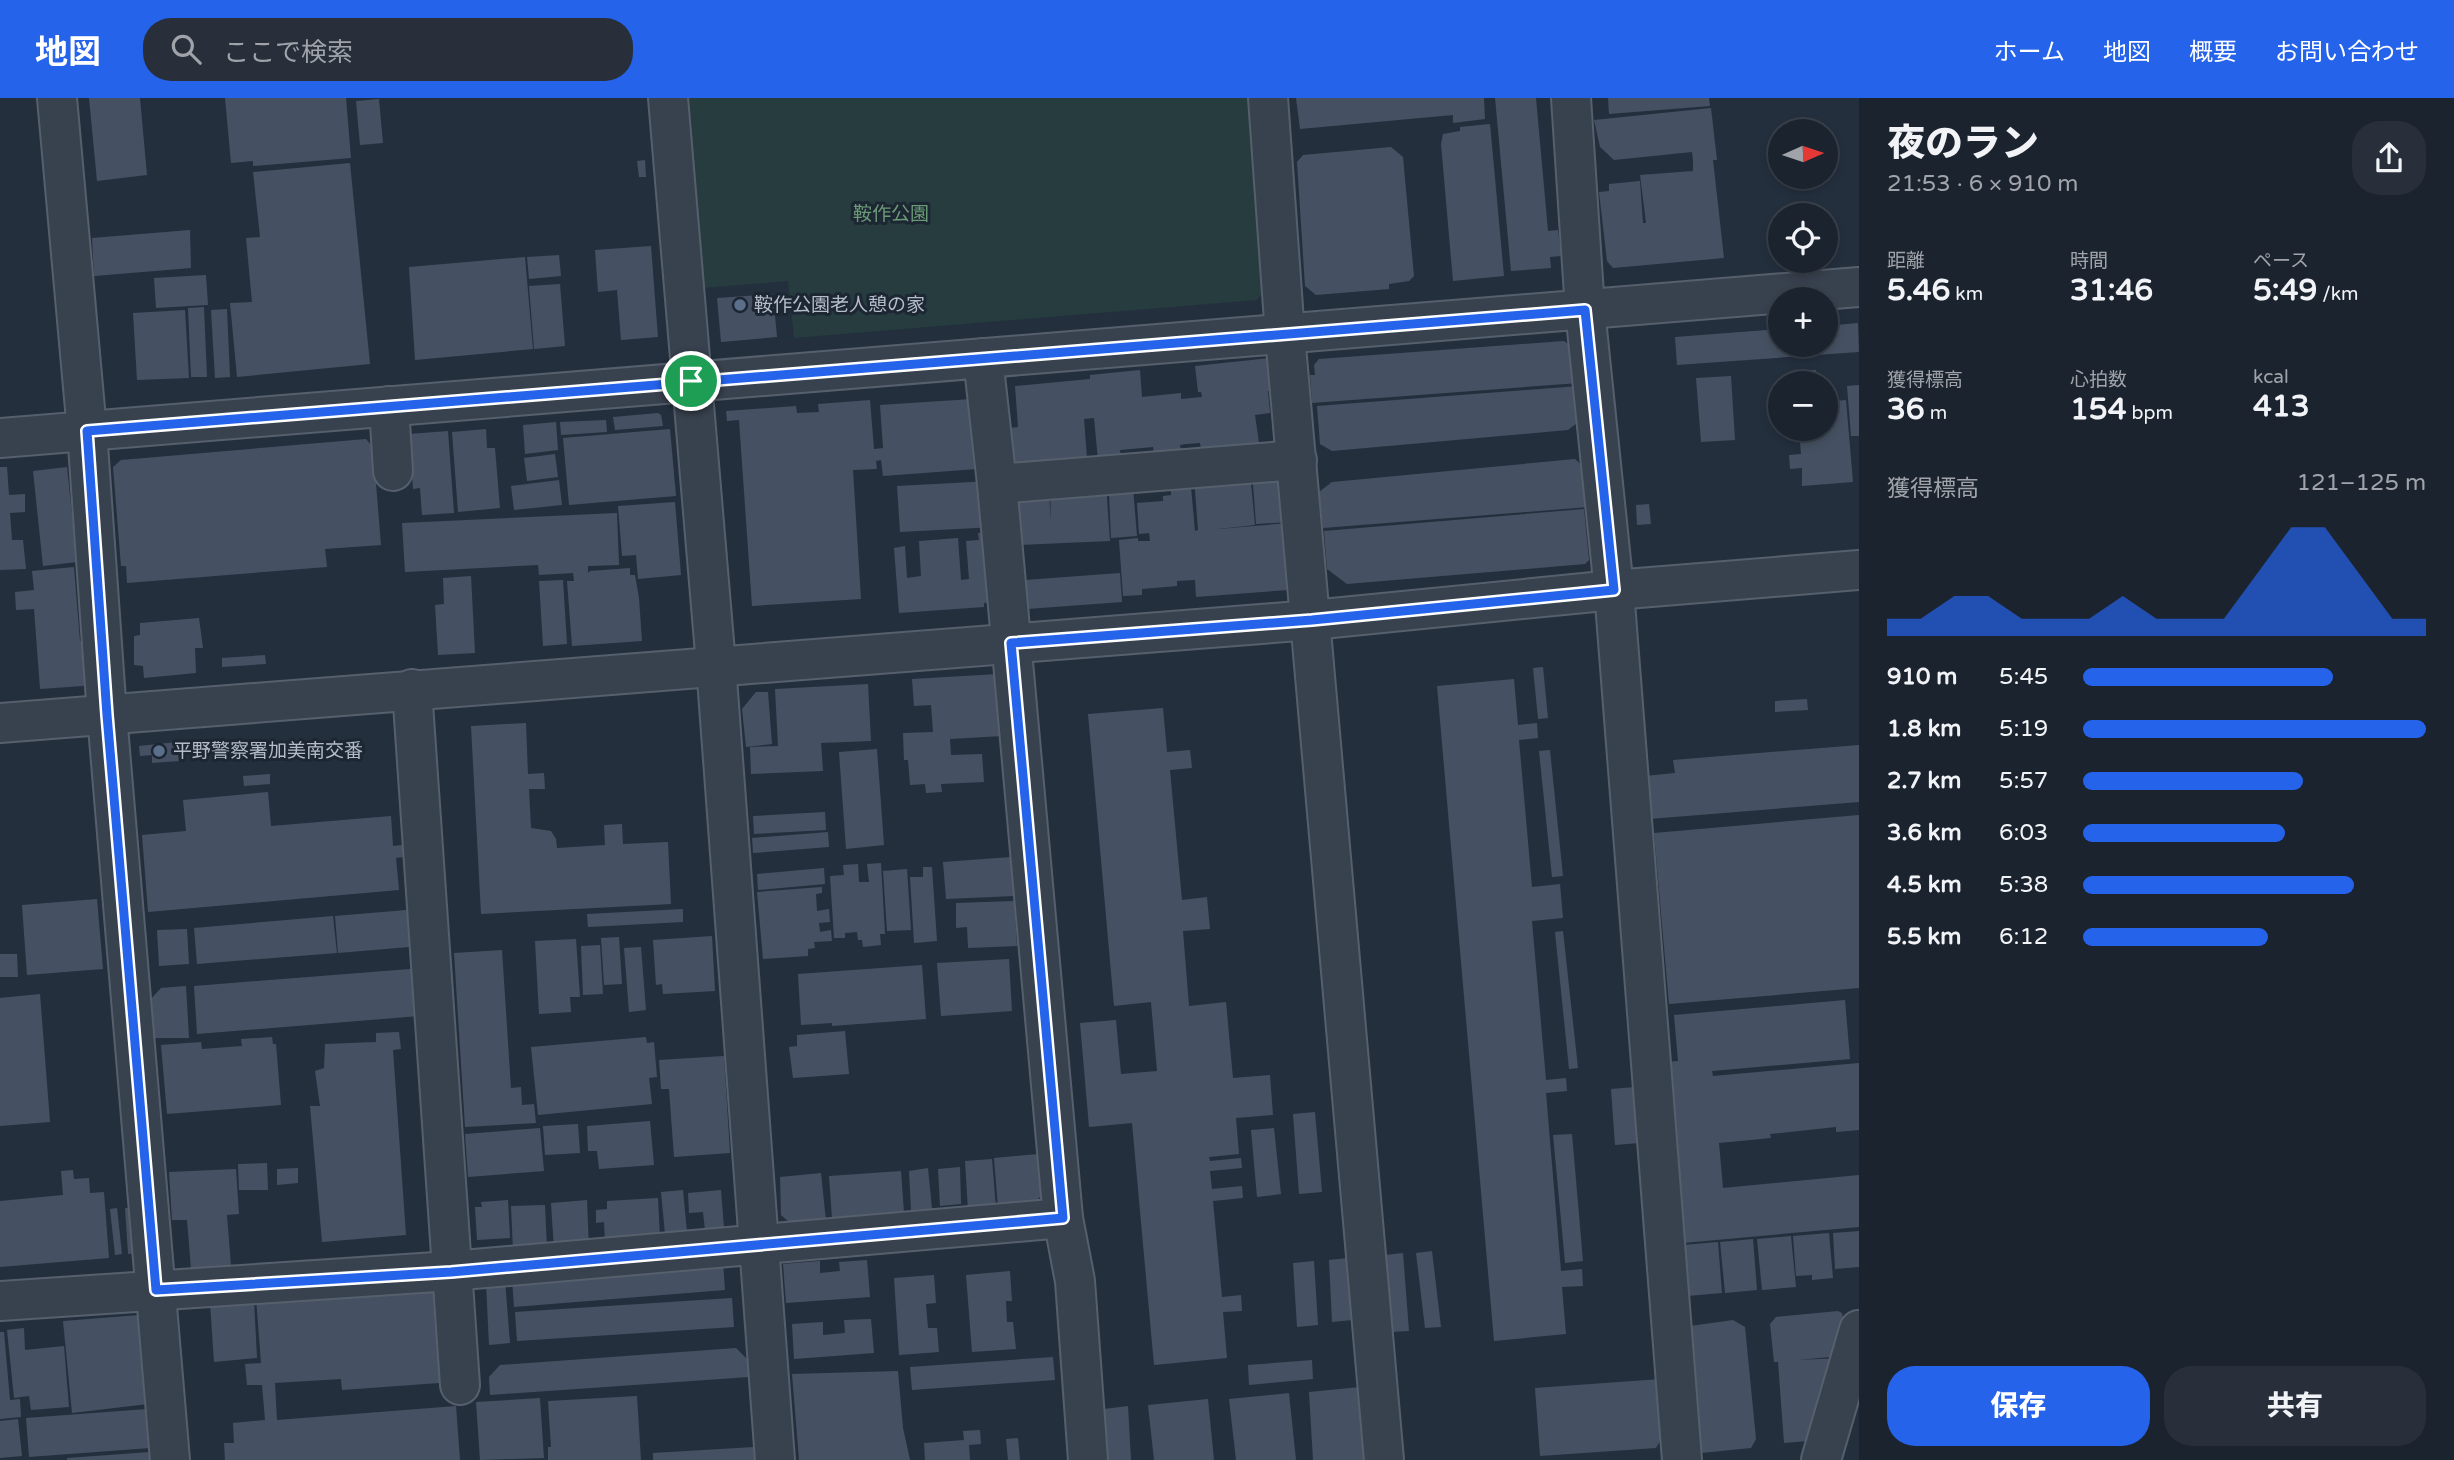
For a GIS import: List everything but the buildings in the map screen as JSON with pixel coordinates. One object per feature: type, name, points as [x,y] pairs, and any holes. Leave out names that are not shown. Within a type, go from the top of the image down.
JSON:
[{"type":"street","points":[[57,98],[87,431],[107,715],[170,1460]]},
{"type":"street","points":[[668,98],[716,665],[775,1460]]},
{"type":"street","points":[[1268,98],[1285,335],[1384,1460]]},
{"type":"street","points":[[1571,98],[1585,310],[1614,590],[1682,1460]]},
{"type":"street","points":[[0,438],[1859,287]]},
{"type":"street","points":[[983,358],[997,484],[1063,1218],[1075,1280],[1088,1460]]},
{"type":"street","points":[[388,405],[393,471]]},
{"type":"street","points":[[997,484],[1297,460]]},
{"type":"street","points":[[0,723],[1312,620],[1614,590],[1859,570]]},
{"type":"street","points":[[412,689],[460,1385]]},
{"type":"street","points":[[0,1301],[451,1272],[1063,1218]]},
{"type":"street","points":[[1821,1460],[1859,1329]]},
{"type":"green space","name":"鞍作公園","points":[[687,98],[1251,98],[1268,286],[1257,300],[794,338],[788,281],[703,288]]},
{"type":"place","name":"鞍作公園老人憩の家","points":[[740,305]]},
{"type":"place","name":"平野警察署加美南交番","points":[[159,751]]},
{"type":"route","points":[[1585,310],[1614,590],[1312,620],[1011,643],[1063,1218],[451,1272],[156,1290],[107,715],[87,431],[691,381],[1585,310]]}]
